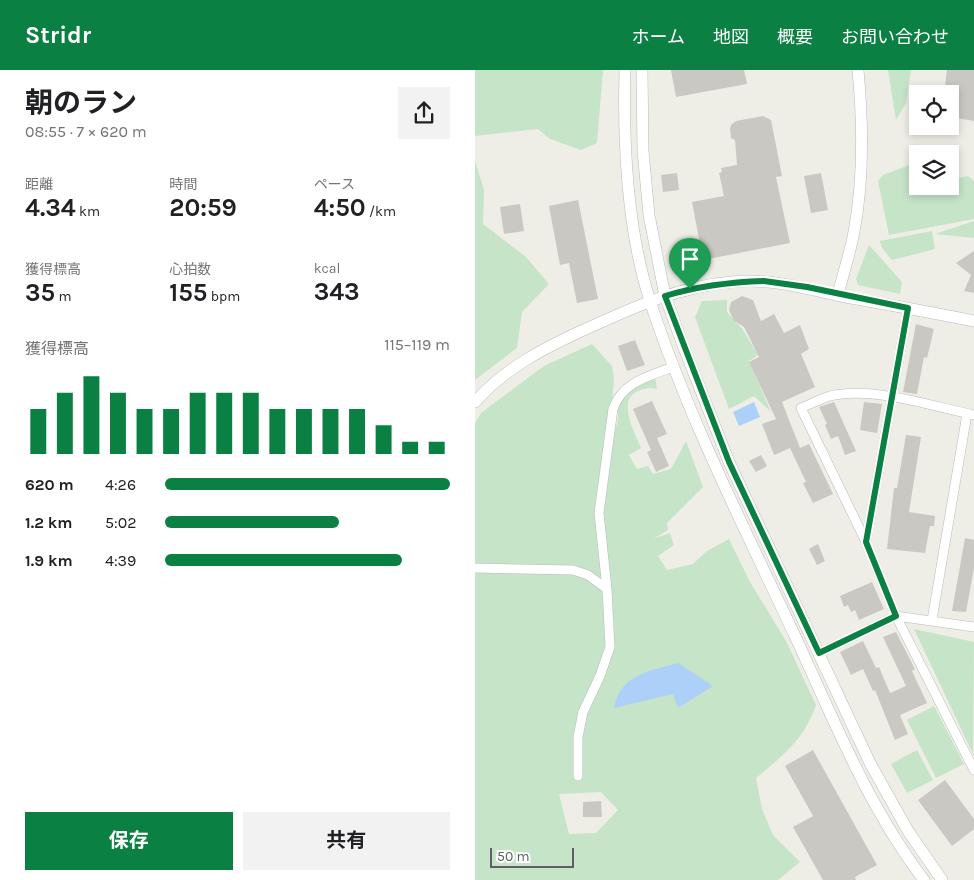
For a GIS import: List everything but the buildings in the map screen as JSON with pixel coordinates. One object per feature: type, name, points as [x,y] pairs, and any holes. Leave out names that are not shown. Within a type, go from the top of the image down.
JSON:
[{"type":"street","points":[[626,70],[626,160],[637,244],[650,301],[673,367],[708,451],[875,805],[907,858],[924,880]]},
{"type":"street","points":[[642,70],[643,143],[649,215],[665,296],[729,462],[875,772],[908,831],[942,880]]},
{"type":"street","points":[[838,295],[854,231],[858,197],[861,110],[858,70]]},
{"type":"street","points":[[475,402],[506,372],[537,353],[650,301],[690,289],[732,282],[764,281],[807,287],[838,295],[974,321]]},
{"type":"street","points":[[866,542],[908,308]]},
{"type":"street","points":[[578,776],[577,737],[583,712],[600,676],[610,647],[607,589],[599,513],[613,409],[616,399],[630,384],[673,367]]},
{"type":"street","points":[[932,620],[971,415],[893,398],[851,393],[829,396],[801,408],[866,542],[896,616],[974,770]]},
{"type":"street","points":[[475,568],[573,570],[588,575],[607,589]]},
{"type":"street","points":[[819,653],[896,616],[932,620],[974,628]]},
{"type":"green space","points":[[475,70],[603,70],[597,143],[581,150],[550,139],[538,129],[475,136]]},
{"type":"green space","points":[[888,70],[911,70],[906,103],[896,120]]},
{"type":"green space","points":[[475,160],[484,190],[483,224],[526,257],[549,284],[522,312],[517,348],[475,380]]},
{"type":"green space","points":[[909,165],[909,195],[959,195],[959,178],[968,176],[974,181],[974,219],[889,235],[878,181],[883,175]]},
{"type":"green space","points":[[974,221],[974,238],[935,234]]},
{"type":"green space","points":[[932,231],[935,249],[892,260],[882,248],[880,241]]},
{"type":"green space","points":[[869,245],[902,282],[900,294],[858,285],[856,279]]},
{"type":"green space","points":[[727,300],[727,312],[743,330],[758,355],[749,361],[771,412],[754,396],[729,409],[695,317],[702,301]]},
{"type":"green space","points":[[592,344],[612,366],[614,379],[607,457],[618,420],[618,404],[638,381],[655,378],[657,389],[648,388],[638,391],[632,395],[628,402],[629,417],[641,448],[629,455],[637,469],[648,466],[653,474],[671,469],[686,441],[703,487],[667,523],[668,530],[653,539],[670,533],[674,545],[658,556],[667,570],[693,564],[707,551],[729,539],[750,582],[786,641],[816,705],[806,727],[792,746],[756,778],[762,809],[773,835],[800,862],[778,880],[475,880],[475,423],[481,413],[544,366]],"holes":[[[601,792],[618,810],[596,833],[569,834],[559,794]]]},
{"type":"green space","points":[[914,629],[974,642],[973,754]]},
{"type":"green space","points":[[934,706],[964,764],[936,778],[907,720]]},
{"type":"green space","points":[[917,750],[933,780],[907,793],[891,764]]},
{"type":"water","points":[[754,402],[760,417],[739,426],[733,412]]},
{"type":"water","points":[[678,663],[713,686],[678,708],[673,694],[614,708],[622,688],[629,681],[647,672]]},
{"type":"route","points":[[764,281],[807,287],[838,295],[908,308],[866,542],[896,616],[819,653],[729,462],[665,296],[690,289],[732,282],[764,281]]}]
